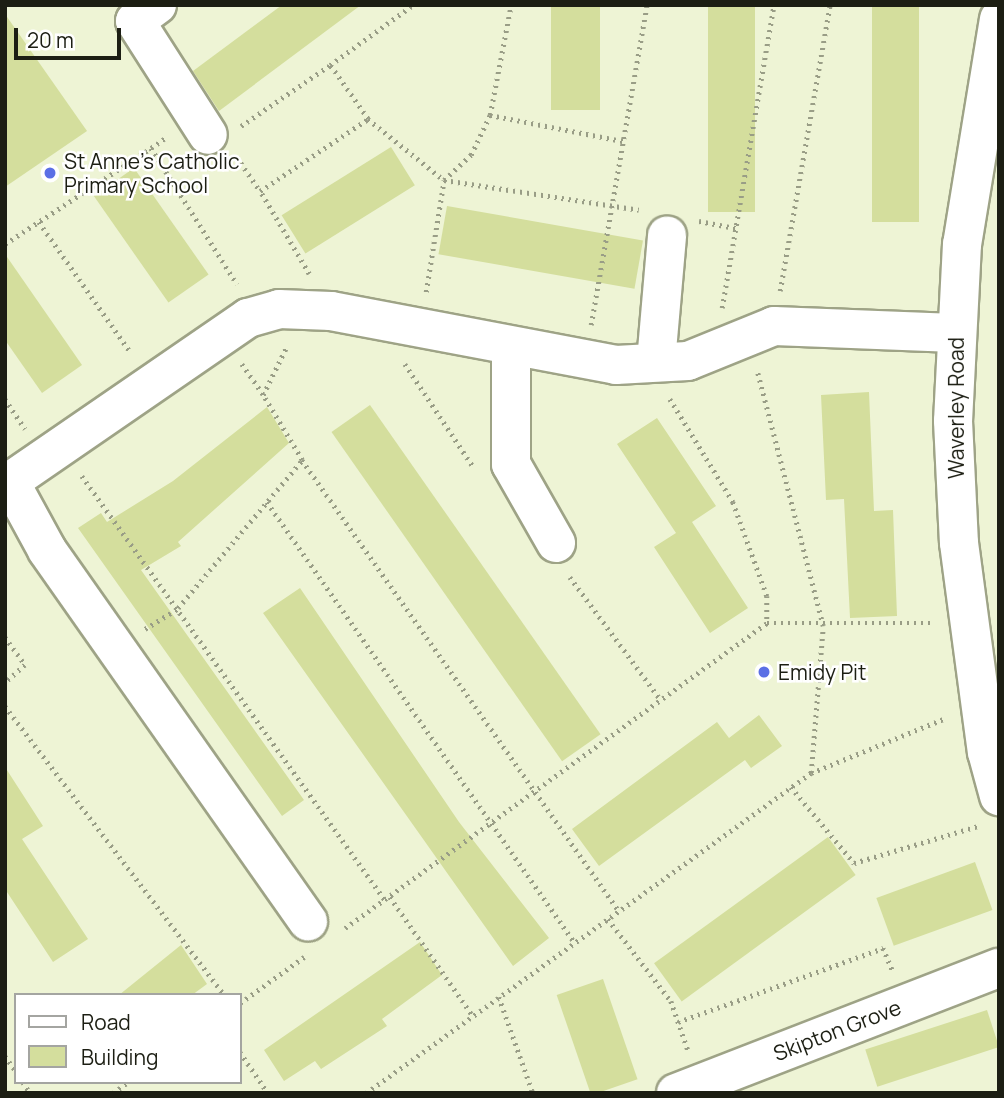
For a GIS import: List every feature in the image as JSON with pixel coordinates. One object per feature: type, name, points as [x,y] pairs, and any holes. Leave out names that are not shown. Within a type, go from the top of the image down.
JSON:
[{"type":"street","points":[[157,5],[135,21],[225,138]]},
{"type":"street","name":"Waverley Road","points":[[992,810],[970,622],[953,421],[955,333],[972,161],[999,19]]},
{"type":"street","points":[[656,362],[666,222]]},
{"type":"street","points":[[318,936],[47,550],[7,484],[256,315],[318,309],[585,360],[656,362],[715,354],[761,330],[955,333]]},
{"type":"street","points":[[511,348],[511,464],[556,543]]},
{"type":"street","name":"Skipton Grove","points":[[688,1088],[999,968]]},
{"type":"path","points":[[413,5],[225,138],[260,191],[318,309],[264,395],[302,460],[538,790],[619,911]]},
{"type":"path","points":[[420,328],[444,180],[471,155],[490,115],[511,5]]},
{"type":"path","points":[[585,360],[647,5]]},
{"type":"path","points":[[715,354],[774,5]]},
{"type":"path","points":[[811,773],[823,626],[761,330],[830,5]]},
{"type":"path","points":[[330,65],[368,119],[444,180],[612,205],[666,222],[736,228]]},
{"type":"path","points":[[490,115],[624,141]]},
{"type":"path","points":[[260,191],[368,119]]},
{"type":"path","points":[[5,244],[167,138]]},
{"type":"path","points":[[151,148],[256,315]]},
{"type":"path","points":[[39,222],[153,383]]},
{"type":"path","points":[[376,320],[480,478]]},
{"type":"path","points":[[656,362],[662,388],[733,502],[767,596],[767,623]]},
{"type":"path","points":[[61,447],[473,1016]]},
{"type":"path","points":[[116,648],[178,608],[302,460]]},
{"type":"path","points":[[267,502],[575,943]]},
{"type":"path","points":[[556,543],[556,558],[661,700]]},
{"type":"path","points":[[242,1001],[318,936],[387,898],[767,623],[823,626],[970,622]]},
{"type":"path","points":[[5,637],[25,666],[5,683]]},
{"type":"path","points":[[366,1093],[811,773],[981,704]]},
{"type":"path","points":[[5,706],[223,993]]},
{"type":"path","points":[[792,787],[854,863],[992,810]]},
{"type":"path","points":[[608,919],[671,1001],[678,1022],[688,1088]]},
{"type":"path","points":[[678,1022],[883,948],[906,1003]]},
{"type":"path","points":[[499,998],[533,1093]]},
{"type":"path","points":[[242,1055],[268,1093]]},
{"type":"building","points":[[282,5],[361,5],[219,111],[193,71]]},
{"type":"building","points":[[551,5],[600,5],[600,110],[551,110]]},
{"type":"building","points":[[708,5],[755,5],[755,212],[708,212]]},
{"type":"building","points":[[872,5],[919,5],[919,222],[872,222]]},
{"type":"building","points":[[5,14],[87,131],[5,187]]},
{"type":"building","points":[[391,147],[415,185],[305,254],[282,215]]},
{"type":"building","points":[[134,168],[209,274],[168,303],[94,196]]},
{"type":"building","points":[[447,206],[643,241],[634,289],[438,254]]},
{"type":"building","points":[[5,254],[82,365],[42,393],[5,340]]},
{"type":"building","points":[[869,392],[874,511],[893,510],[897,616],[850,618],[844,499],[826,500],[821,395]]},
{"type":"building","points":[[370,405],[601,734],[562,761],[331,432]]},
{"type":"building","points":[[267,407],[289,443],[178,542],[181,546],[141,570],[304,800],[282,816],[78,528],[101,513],[107,522],[173,481]]},
{"type":"building","points":[[657,418],[716,506],[692,522],[748,608],[710,633],[654,547],[676,533],[617,444]]},
{"type":"building","points":[[300,588],[459,822],[549,938],[513,966],[263,613]]},
{"type":"building","points":[[759,715],[782,746],[751,768],[745,760],[599,866],[572,829],[717,722],[729,738]]},
{"type":"building","points":[[5,767],[43,826],[22,839],[88,939],[53,962],[5,889]]},
{"type":"building","points":[[828,837],[856,875],[682,1001],[654,963]]},
{"type":"building","points":[[975,862],[992,910],[894,946],[876,898]]},
{"type":"building","points":[[420,942],[442,975],[382,1019],[387,1026],[321,1069],[315,1061],[284,1081],[264,1050]]},
{"type":"building","points":[[181,945],[207,984],[195,993],[121,993]]},
{"type":"building","points":[[603,979],[638,1079],[590,1093],[557,995]]},
{"type":"building","points":[[987,1010],[999,1047],[877,1087],[865,1050]]},
{"type":"place","name":"St Anne's Catholic Primary School","points":[[50,173]]},
{"type":"place","name":"Emidy Pit","points":[[764,672]]}]
